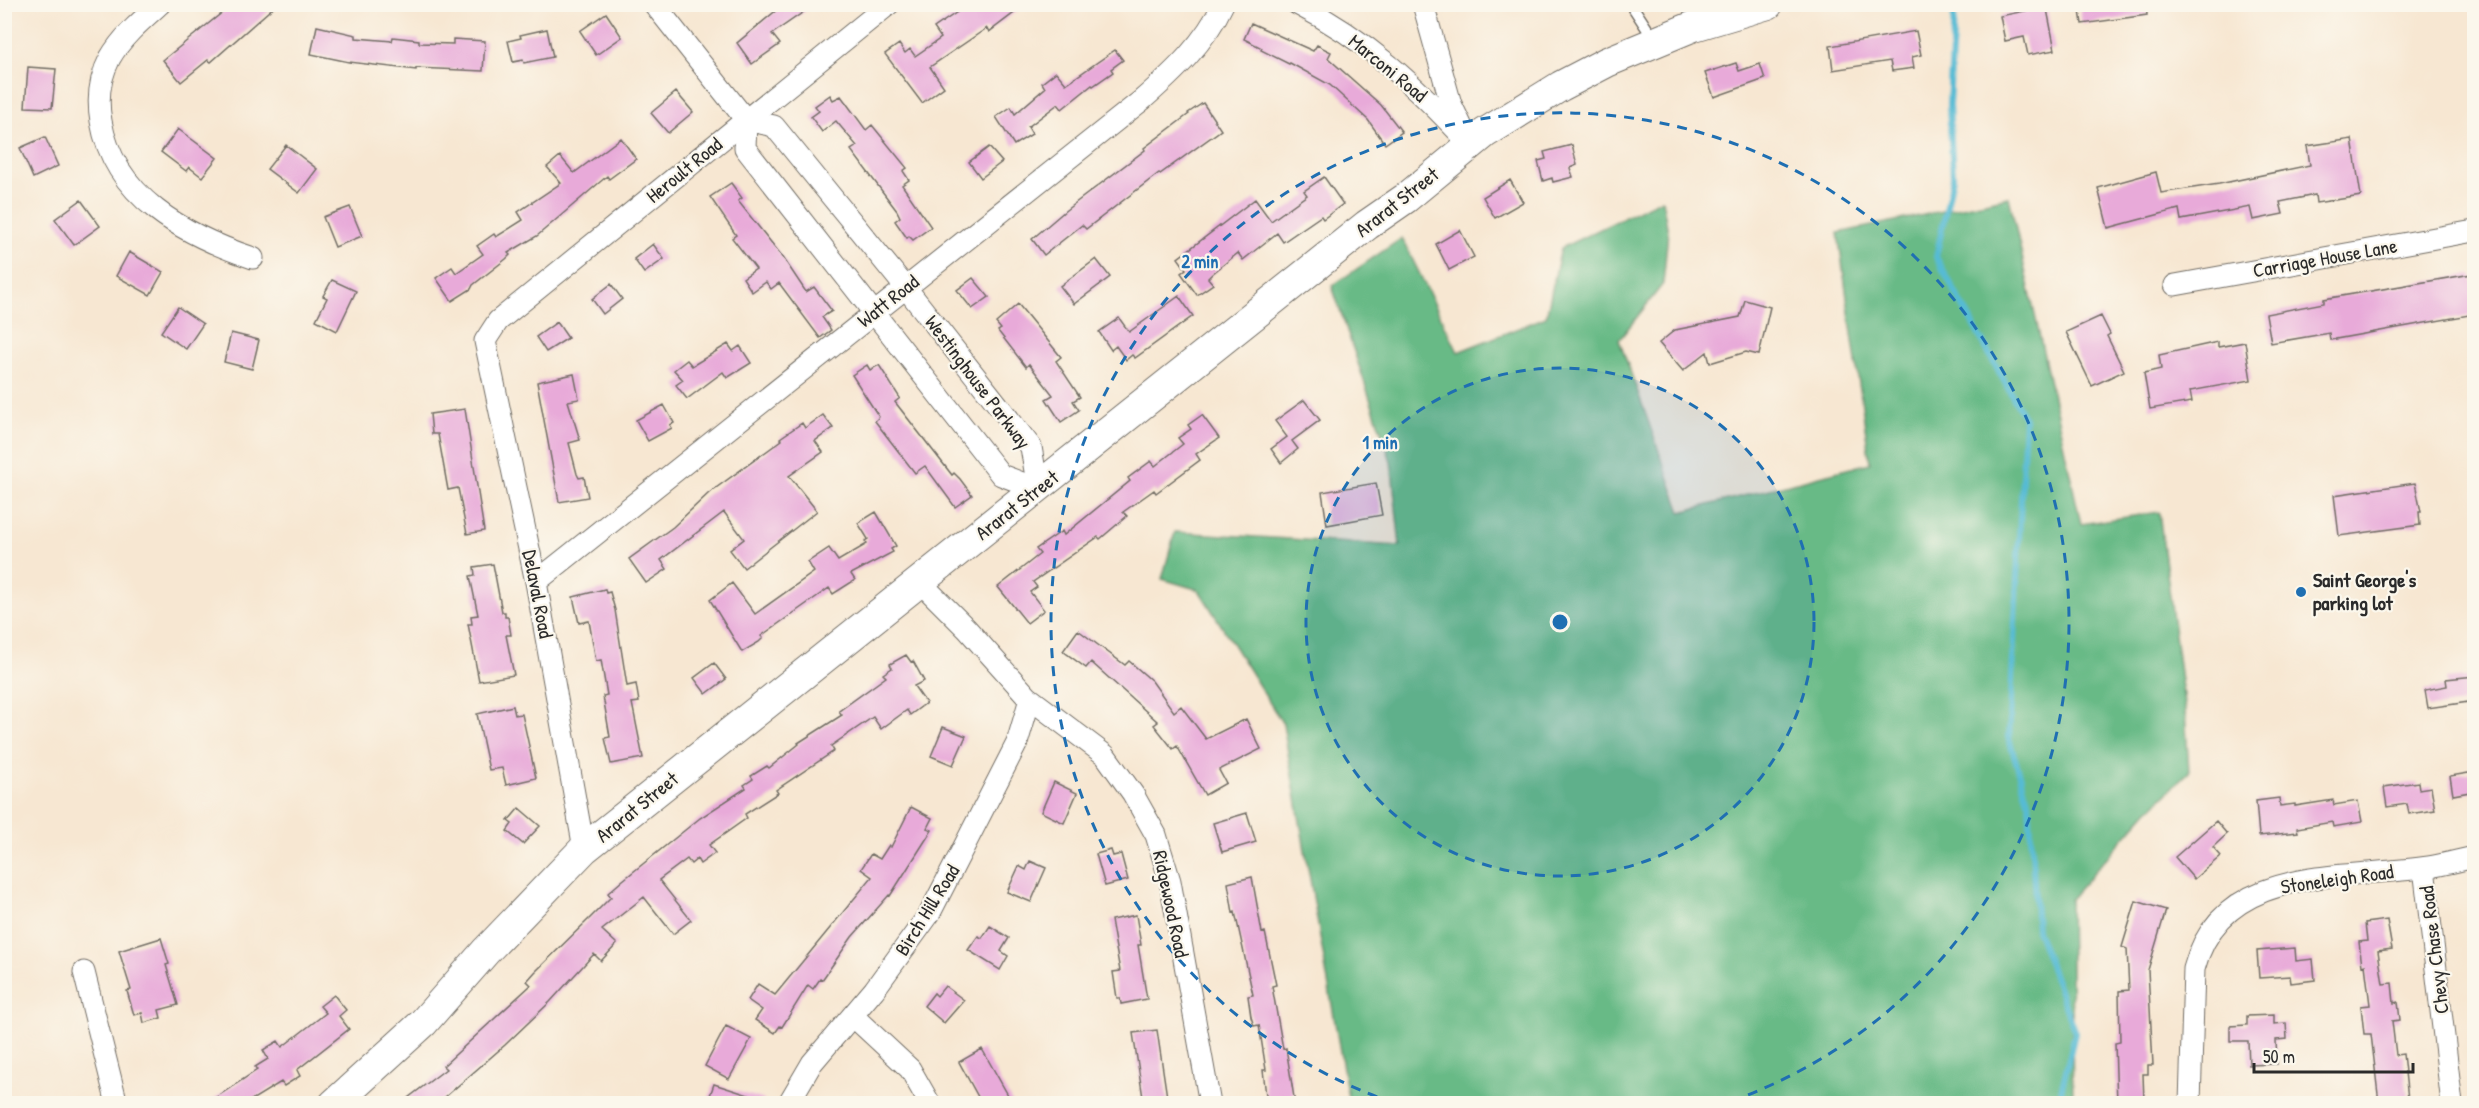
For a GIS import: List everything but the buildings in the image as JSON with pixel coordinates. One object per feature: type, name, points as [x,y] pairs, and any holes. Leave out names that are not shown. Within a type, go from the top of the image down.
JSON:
[{"type":"main road","name":"Ararat Street","points":[[334,1104],[423,1023],[486,951],[584,849],[1367,225],[1406,198],[1470,144],[1520,110],[1607,62],[1694,26],[1768,4]]},
{"type":"street","points":[[160,4],[127,35],[110,58],[100,82],[99,110],[103,133],[114,163],[130,188],[180,225],[206,240],[253,258]]},
{"type":"street","points":[[654,4],[746,120]]},
{"type":"street","name":"Heroult Road","points":[[485,341],[498,321],[889,4]]},
{"type":"street","name":"Watt Road","points":[[536,582],[1159,85],[1196,48],[1223,4]]},
{"type":"street","name":"Marconi Road","points":[[1297,4],[1379,55],[1429,100],[1470,144]]},
{"type":"street","points":[[1423,4],[1452,104],[1470,144]]},
{"type":"street","name":"Westinghouse Parkway","points":[[746,120],[774,126],[906,288],[1031,447],[1038,489],[1000,475],[745,148],[746,120]]},
{"type":"street","name":"Carriage House Lane","points":[[2175,285],[2475,231]]},
{"type":"street","name":"Delaval Road","points":[[485,341],[536,582],[584,849]]},
{"type":"street","name":"Ridgewood Road","points":[[920,582],[967,628],[1028,697],[1105,755],[1133,794],[1156,835],[1170,881],[1210,1104]]},
{"type":"street","name":"Birch Hill Road","points":[[789,1104],[812,1063],[853,1016],[930,913],[1017,743],[1030,699],[1028,697]]},
{"type":"street","name":"Stoneleigh Road","points":[[2190,1104],[2194,969],[2199,948],[2210,930],[2225,913],[2242,900],[2260,892],[2300,880],[2424,868],[2475,857]]},
{"type":"street","name":"Chevy Chase Road","points":[[2424,868],[2452,1104]]},
{"type":"street","points":[[84,972],[117,1104]]},
{"type":"street","points":[[853,1016],[910,1069],[930,1104]]},
{"type":"lane","points":[[1631,4],[1655,42]]},
{"type":"green space","points":[[2009,197],[2081,524],[2159,512],[2185,711],[2189,772],[2148,811],[2070,899],[2073,1103],[1349,1103],[1283,724],[1199,590],[1162,579],[1175,532],[1400,546],[1391,461],[1332,286],[1402,238],[1458,352],[1546,317],[1561,248],[1662,199],[1668,232],[1663,284],[1619,340],[1681,512],[1870,463],[1838,233]]},
{"type":"waterway","points":[[1954,13],[1949,105],[1953,177],[1936,257],[2025,419],[2009,739],[2029,804],[2037,930],[2075,1033],[2058,1104]]},
{"type":"place","name":"Saint George's parking lot","points":[[2301,592]]}]
